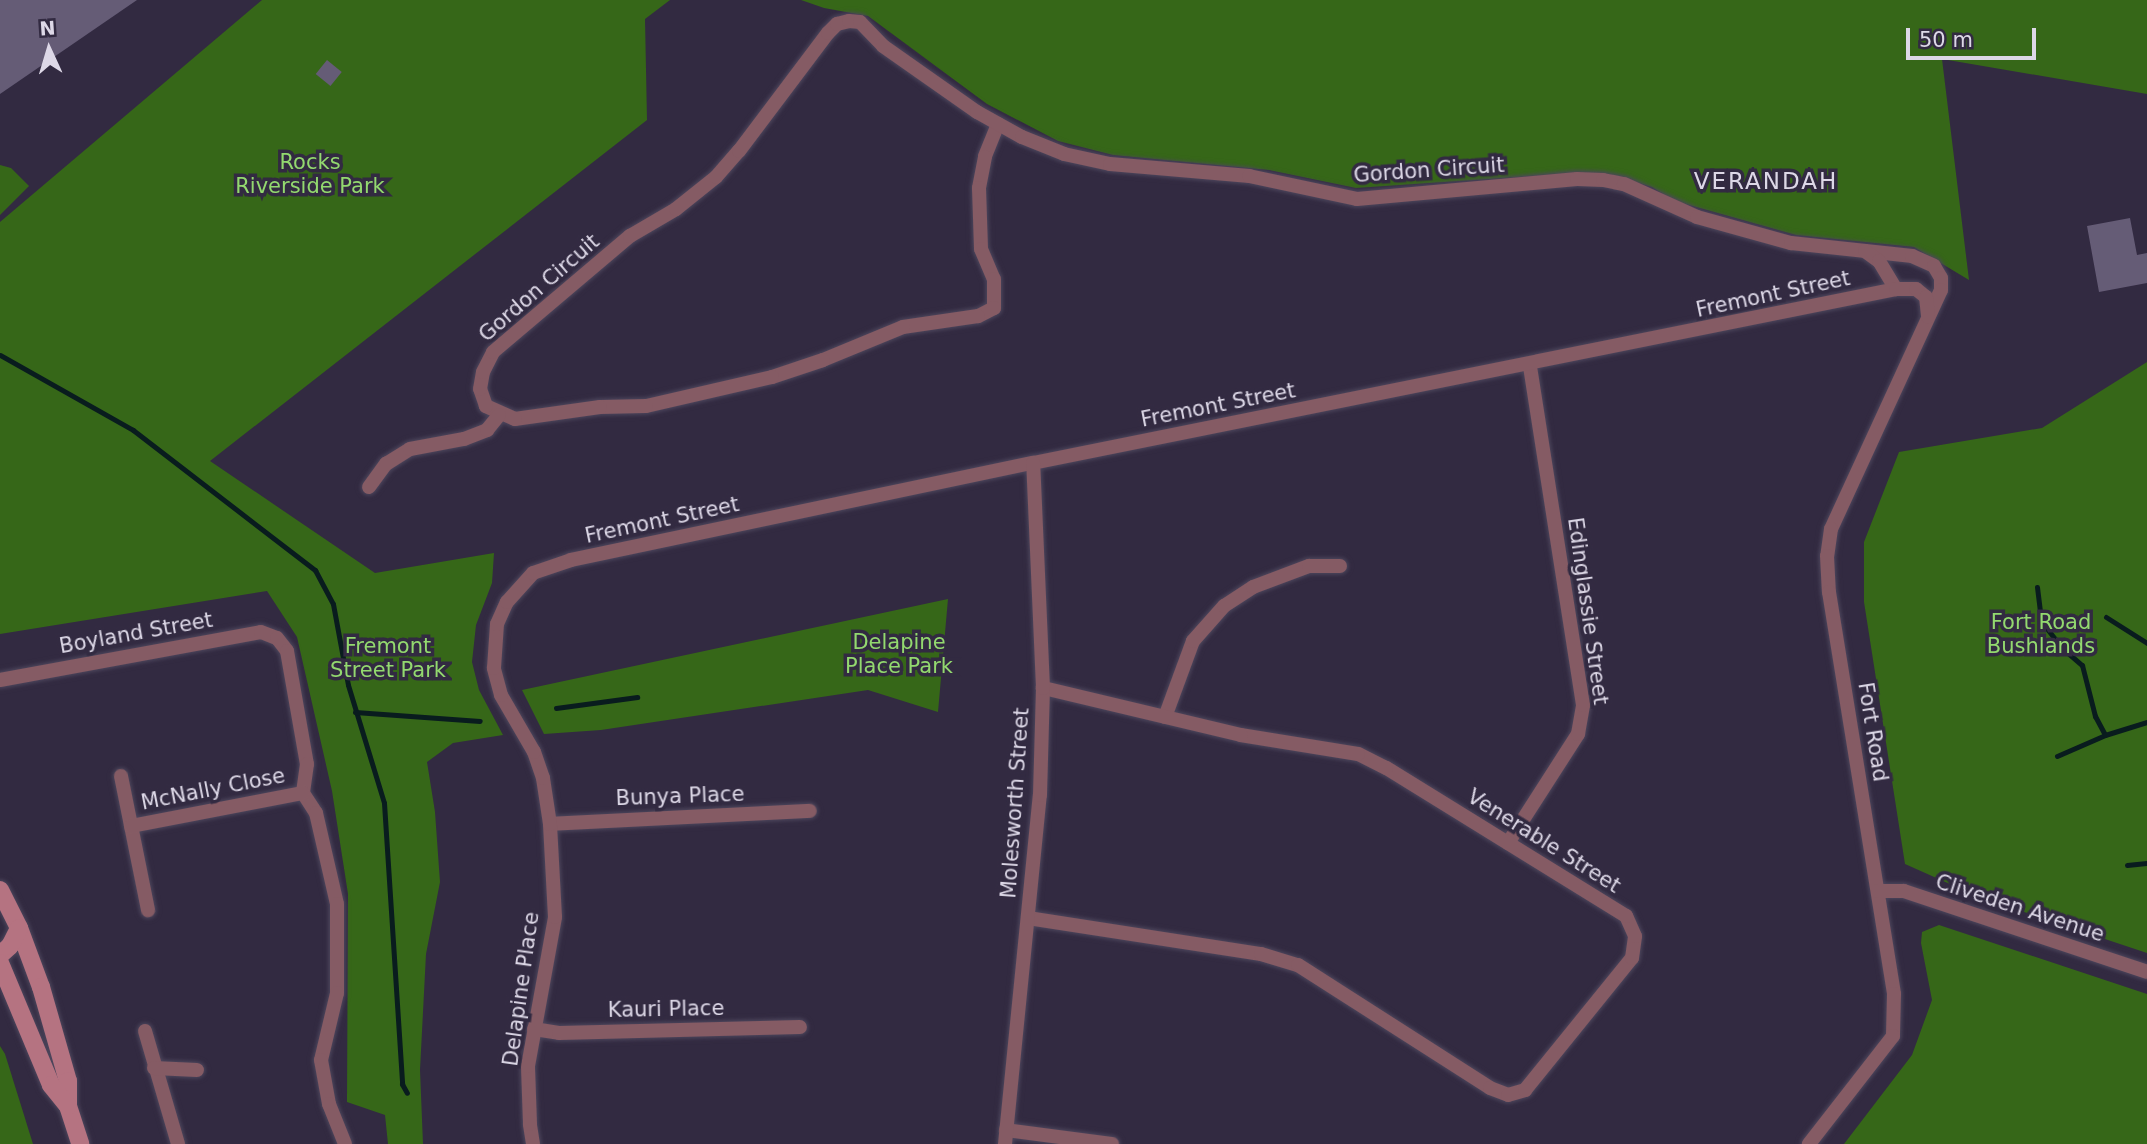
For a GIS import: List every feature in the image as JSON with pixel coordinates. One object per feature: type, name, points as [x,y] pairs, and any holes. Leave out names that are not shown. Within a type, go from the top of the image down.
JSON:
[{"type":"main road","points":[[0,890],[19,928],[41,986],[68,1081],[68,1106],[80,1144]]},
{"type":"main road","points":[[0,918],[19,928]]},
{"type":"main road","points":[[0,955],[10,946],[19,928]]},
{"type":"main road","points":[[0,963],[51,1085],[68,1106]]},
{"type":"street","name":"Gordon Circuit","points":[[499,415],[486,405],[481,389],[483,372],[493,352],[630,236],[676,209],[716,177],[837,24],[860,22],[883,46],[998,124],[1064,154],[1111,164],[1249,176],[1357,199],[1577,179],[1623,184],[1697,217],[1791,243],[1862,248],[1912,256],[1934,266],[1941,278],[1941,290],[1928,319]]},
{"type":"street","points":[[369,487],[386,464],[410,449],[464,439],[487,430],[499,415],[515,419],[600,407],[646,406],[772,377],[823,360],[903,327],[978,316],[994,308],[994,279],[981,249],[979,188],[985,157],[998,124]]},
{"type":"street","points":[[1862,248],[1879,261],[1896,289],[1916,289],[1926,297],[1928,319]]},
{"type":"street","name":"Fremont Street","points":[[507,602],[533,573],[571,560],[1033,463],[1530,366],[1896,289]]},
{"type":"street","name":"Fort Road","points":[[1809,1144],[1893,1036],[1894,994],[1829,592],[1827,556],[1831,529],[1928,319]]},
{"type":"street","name":"Edinglassie Street","points":[[1508,843],[1578,734],[1583,705],[1530,366]]},
{"type":"street","name":"Molesworth Street","points":[[1006,1137],[1041,795],[1043,688],[1033,463]]},
{"type":"street","points":[[1165,717],[1193,641],[1224,606],[1253,587],[1309,566],[1340,566]]},
{"type":"street","name":"Delapine Place","points":[[507,602],[497,624],[494,668],[501,695],[534,752],[543,778],[550,824],[555,917],[528,1066],[533,1144]]},
{"type":"street","name":"Boyland Street","points":[[0,680],[261,632],[277,638],[287,651],[307,764],[303,793]]},
{"type":"street","name":"Venerable Street","points":[[1028,918],[1261,954],[1298,965],[1490,1088],[1508,1095],[1525,1090],[1632,958],[1635,936],[1626,916],[1358,754],[1241,735],[1043,688]]},
{"type":"street","name":"McNally Close","points":[[121,776],[148,910]]},
{"type":"street","points":[[303,793],[316,813],[337,904],[337,993],[321,1060],[329,1104],[345,1144]]},
{"type":"street","name":"McNally Close","points":[[131,826],[303,793]]},
{"type":"street","name":"Bunya Place","points":[[550,824],[810,811]]},
{"type":"street","name":"Cliveden Avenue","points":[[1878,891],[1904,891],[2147,972]]},
{"type":"street","name":"Kauri Place","points":[[534,1029],[559,1033],[800,1027]]},
{"type":"street","points":[[145,1031],[178,1144]]},
{"type":"street","points":[[154,1068],[197,1070]]},
{"type":"street","points":[[1006,1137],[1112,1144]]},
{"type":"green space","name":"Rocks Riverside Park","points":[[262,0],[670,0],[645,19],[647,120],[210,461],[375,573],[494,553],[492,583],[476,625],[472,662],[479,690],[503,735],[453,743],[427,762],[435,812],[440,882],[426,954],[420,1070],[423,1144],[388,1144],[385,1115],[347,1102],[348,894],[332,791],[297,637],[267,591],[0,634],[0,222]]},
{"type":"green space","points":[[801,0],[2147,0],[2147,94],[1942,59],[1969,280],[1914,247],[1796,235],[1675,201],[1652,187],[1623,178],[1576,173],[1356,188],[1269,170],[1113,155],[1058,141],[987,104],[868,16],[824,8]]},
{"type":"green space","points":[[0,165],[11,168],[29,186],[0,215]]},
{"type":"green space","name":"Fort Road Bushlands","points":[[2147,362],[2147,953],[1979,897],[1905,864],[1864,602],[1864,542],[1899,452],[2042,428]]},
{"type":"green space","name":"Delapine Place Park","points":[[948,599],[938,712],[868,690],[601,730],[544,734],[522,690]]},
{"type":"green space","points":[[1939,925],[2147,994],[2147,1144],[1844,1144],[1912,1055],[1932,1000],[1921,943],[1922,932]]},
{"type":"green space","points":[[0,1046],[5,1054],[33,1144],[0,1144]]},
{"type":"building","points":[[0,0],[137,0],[0,94]]},
{"type":"building","points":[[327,60],[342,72],[330,86],[316,74]]},
{"type":"building","points":[[2130,218],[2137,255],[2147,253],[2147,283],[2099,292],[2087,226]]},
{"type":"waterway","points":[[0,355],[133,430],[315,570],[333,604],[348,685],[384,803],[402,1084],[407,1093]]},
{"type":"waterway","points":[[2037,587],[2041,621],[2061,647],[2082,665],[2095,716],[2105,735]]},
{"type":"waterway","points":[[2106,617],[2147,643]]},
{"type":"waterway","points":[[556,708],[637,697]]},
{"type":"waterway","points":[[355,712],[480,721]]},
{"type":"waterway","points":[[2057,756],[2105,735],[2147,722]]},
{"type":"waterway","points":[[2127,865],[2147,863]]},
{"type":"district","name":"VERANDAH","points":[[1766,181]]},
{"type":"park label","name":"Fremont Street Park","points":[[388,658]]}]
